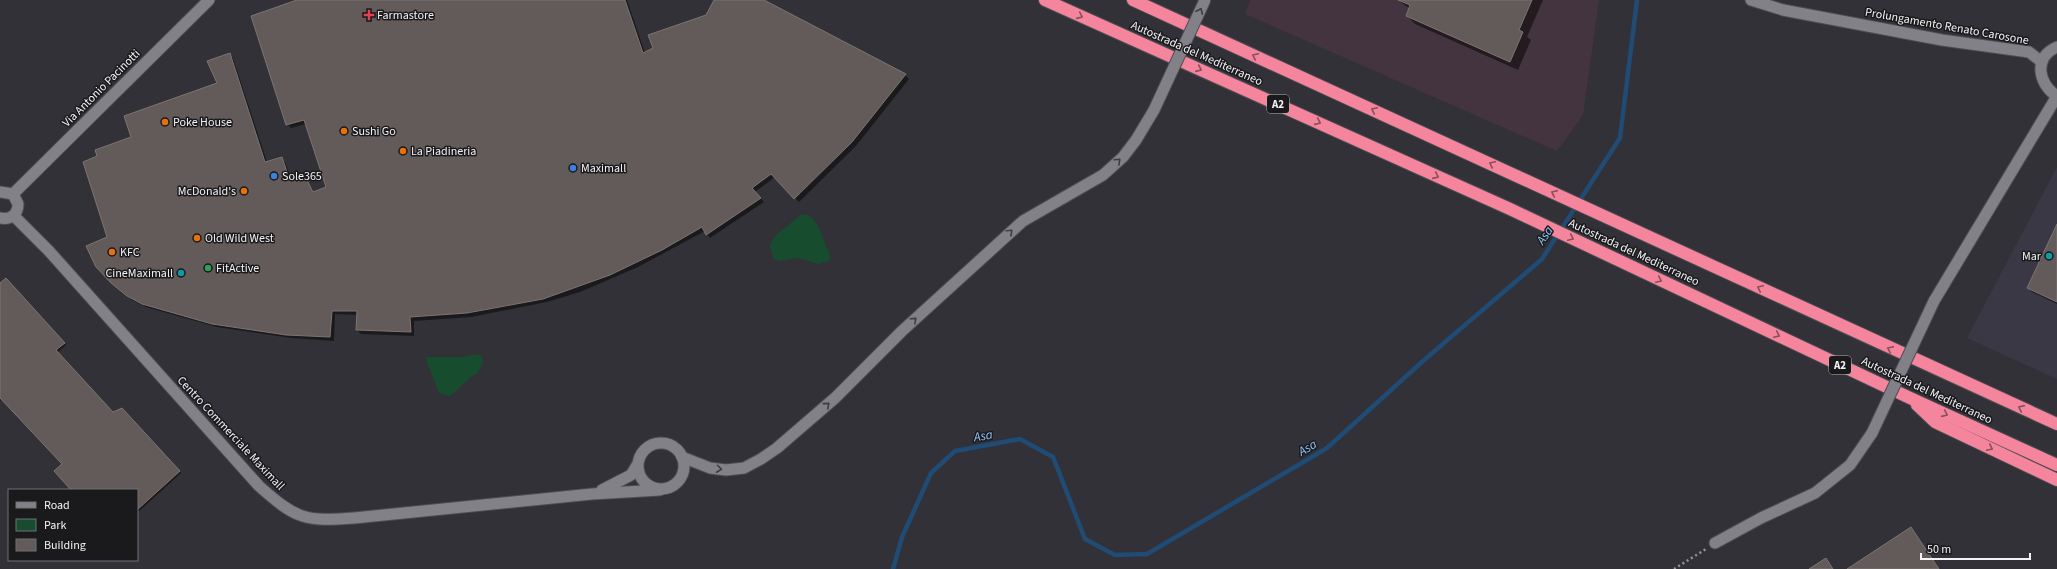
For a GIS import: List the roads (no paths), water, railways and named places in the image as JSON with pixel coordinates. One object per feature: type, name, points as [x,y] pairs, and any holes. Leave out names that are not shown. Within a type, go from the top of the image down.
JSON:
[{"type":"highway","name":"Autostrada del Mediterraneo","points":[[1045,0],[1510,209],[1910,398],[2057,465]]},
{"type":"highway","name":"Autostrada del Mediterraneo","points":[[1133,0],[1640,232],[1919,362],[2057,424]]},
{"type":"highway","points":[[1910,398],[1935,422],[2057,480]]},
{"type":"street","name":"Via Antonio Pacinotti","points":[[13,194],[209,0]]},
{"type":"street","points":[[682,457],[684,465],[680,480],[667,489],[660,490],[646,485],[638,472],[637,465],[643,451],[655,444],[663,443],[671,445],[682,457],[697,464],[726,470],[744,468],[761,459],[777,448],[835,398],[902,331],[1023,221],[1103,175],[1123,157],[1136,140],[1154,110],[1205,0]]},
{"type":"street","name":"Prolungamento Renato Carosone","points":[[1751,0],[1783,10],[1934,39],[2029,52],[2042,62]]},
{"type":"street","points":[[1715,543],[1761,518],[1815,493],[1850,465],[1872,432],[1934,301],[2057,96],[2045,86],[2042,78],[2042,62],[2047,54],[2057,47]]},
{"type":"street","points":[[0,192],[13,194],[18,204],[14,216],[10,218],[0,218]]},
{"type":"street","name":"Centro Commerciale Maximall","points":[[14,216],[72,277],[259,486],[280,505],[300,517],[322,521],[592,494],[660,490]]},
{"type":"street","name":"Centro Commerciale Maximall","points":[[592,494],[631,475],[637,465]]},
{"type":"waterway","name":"Asa","points":[[893,569],[902,537],[931,473],[955,451],[1020,439],[1053,457],[1085,539],[1115,555],[1147,554],[1327,448],[1423,361],[1542,259],[1620,138],[1637,0]]},
{"type":"place","name":"Farmastore","points":[[369,15]]},
{"type":"place","name":"Poke House","points":[[165,122]]},
{"type":"place","name":"Sushi Go","points":[[344,131]]},
{"type":"place","name":"La Piadineria","points":[[403,151]]},
{"type":"place","name":"Maximall","points":[[573,168]]},
{"type":"place","name":"Sole365","points":[[274,176]]},
{"type":"place","name":"McDonald's","points":[[244,191]]},
{"type":"place","name":"Old Wild West","points":[[197,238]]},
{"type":"place","name":"KFC","points":[[112,252]]},
{"type":"place","name":"Mar","points":[[2049,256]]},
{"type":"place","name":"FitActive","points":[[208,268]]},
{"type":"place","name":"CineMaximall","points":[[181,273]]}]
